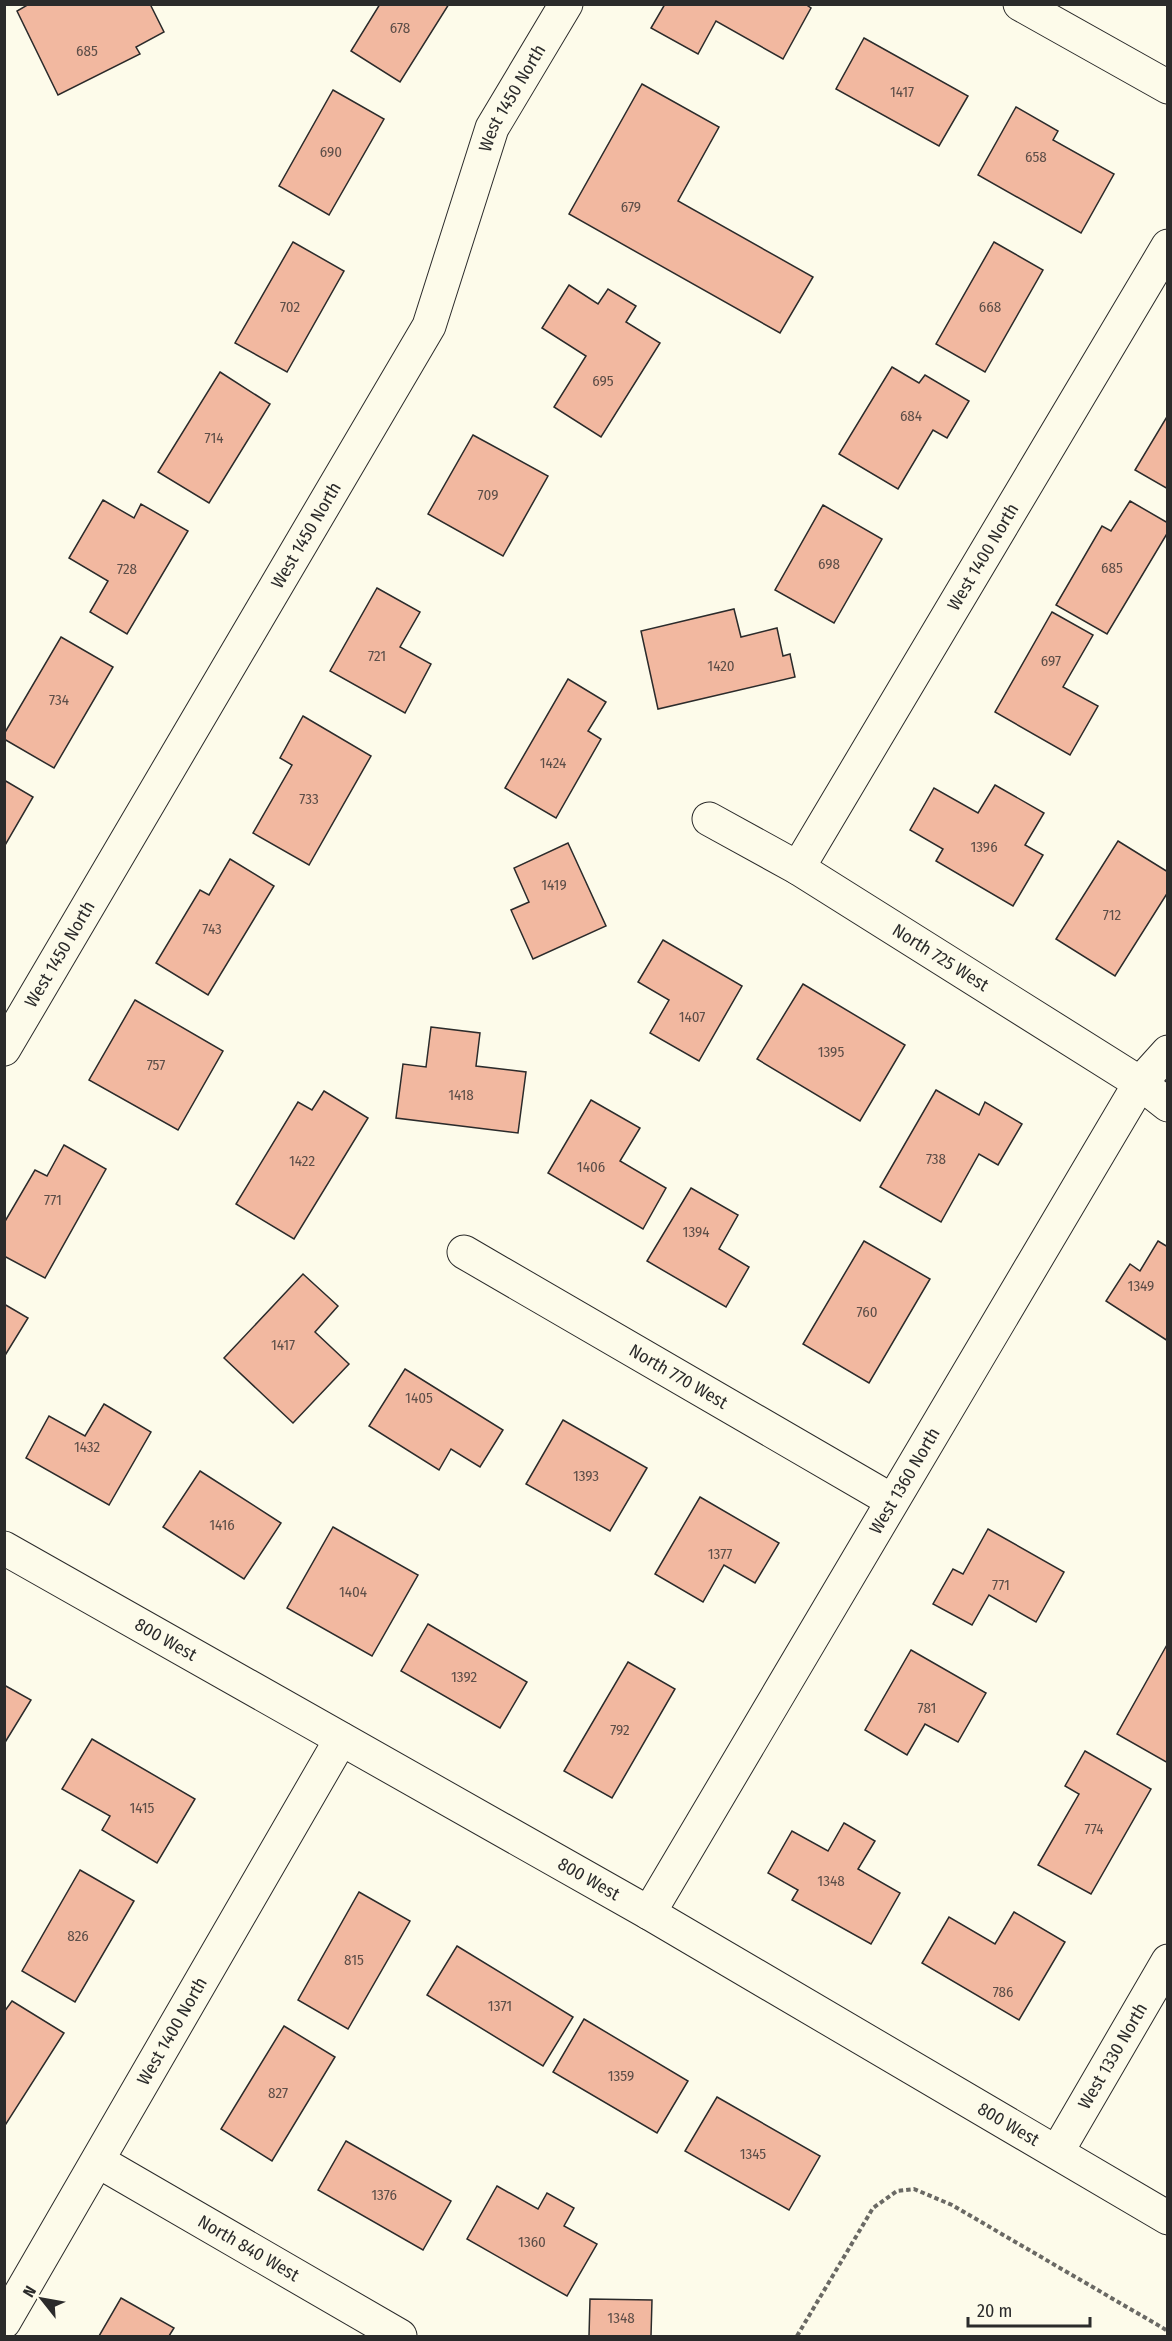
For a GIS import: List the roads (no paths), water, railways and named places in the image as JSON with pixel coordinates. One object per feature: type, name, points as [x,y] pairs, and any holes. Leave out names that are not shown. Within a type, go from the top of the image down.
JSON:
[{"type":"street","name":"West 1450 North","points":[[4,1049],[429,326],[492,128],[566,4]]},
{"type":"street","points":[[1020,4],[1167,87]]},
{"type":"street","name":"West 1400 North","points":[[798,868],[1167,246]]},
{"type":"street","name":"North 725 West","points":[[709,819],[798,868],[1140,1083],[1167,1105]]},
{"type":"street","name":"West 1360 North","points":[[649,1913],[891,1500],[1140,1083],[1167,1052]]},
{"type":"street","name":"North 770 West","points":[[464,1252],[891,1500]]},
{"type":"street","name":"800 West","points":[[4,1548],[649,1913],[1167,2218]]},
{"type":"street","name":"West 1400 North","points":[[4,2322],[340,1739]]},
{"type":"street","name":"West 1330 North","points":[[1057,2152],[1167,1961]]},
{"type":"street","name":"North 840 West","points":[[98,2161],[400,2337]]}]
